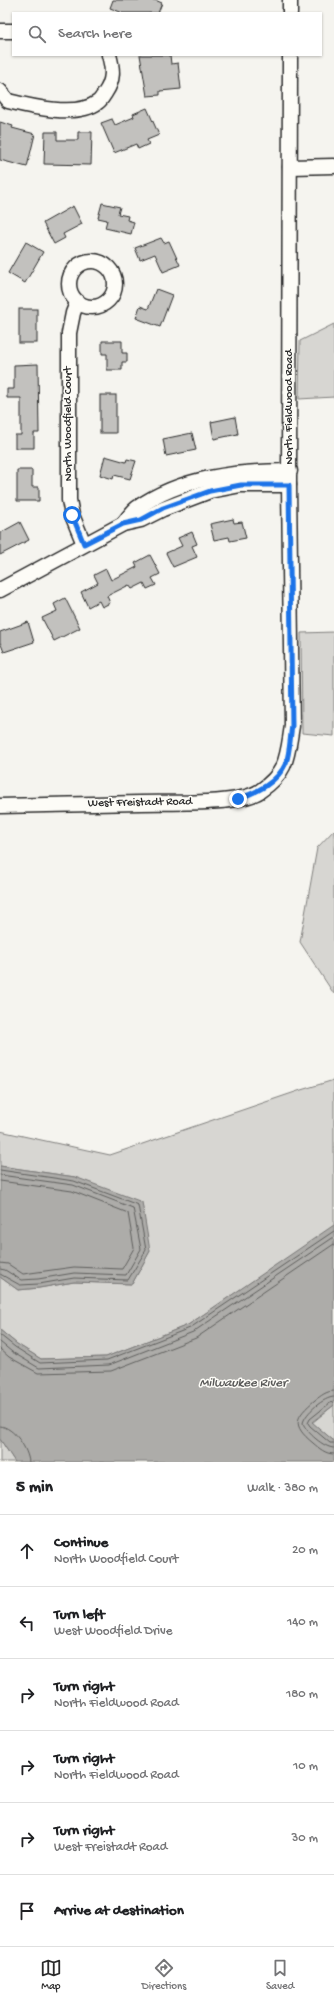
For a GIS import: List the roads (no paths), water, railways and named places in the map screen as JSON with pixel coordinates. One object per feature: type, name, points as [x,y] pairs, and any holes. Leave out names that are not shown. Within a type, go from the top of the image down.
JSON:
[{"type":"street","points":[[290,0],[290,12]]},
{"type":"street","points":[[0,31],[12,31]]},
{"type":"street","points":[[0,91],[8,101],[72,111],[84,109],[99,102],[108,88],[112,79],[112,67],[109,56]]},
{"type":"street","name":"North Fieldwood Road","points":[[274,779],[286,762],[292,726],[289,485],[290,56]]},
{"type":"street","points":[[290,167],[334,166]]},
{"type":"street","name":"North Woodfield Court","points":[[77,303],[73,313],[69,333],[69,487],[72,515],[84,544]]},
{"type":"street","points":[[240,479],[290,471]]},
{"type":"street","points":[[0,590],[123,524],[136,508],[158,496],[184,493],[207,479],[240,479],[289,485]]},
{"type":"street","name":"West Freistadt Road","points":[[0,806],[193,802],[238,799],[259,792],[274,779]]},
{"type":"water","points":[[0,1166],[75,1177],[142,1202],[150,1251],[132,1284],[74,1282],[18,1290],[0,1277]]},
{"type":"water","name":"Milwaukee River","points":[[334,1225],[334,1405],[312,1422],[334,1441],[334,1462],[15,1462],[0,1439],[0,1330],[17,1344],[41,1359],[106,1357],[188,1325]]}]
